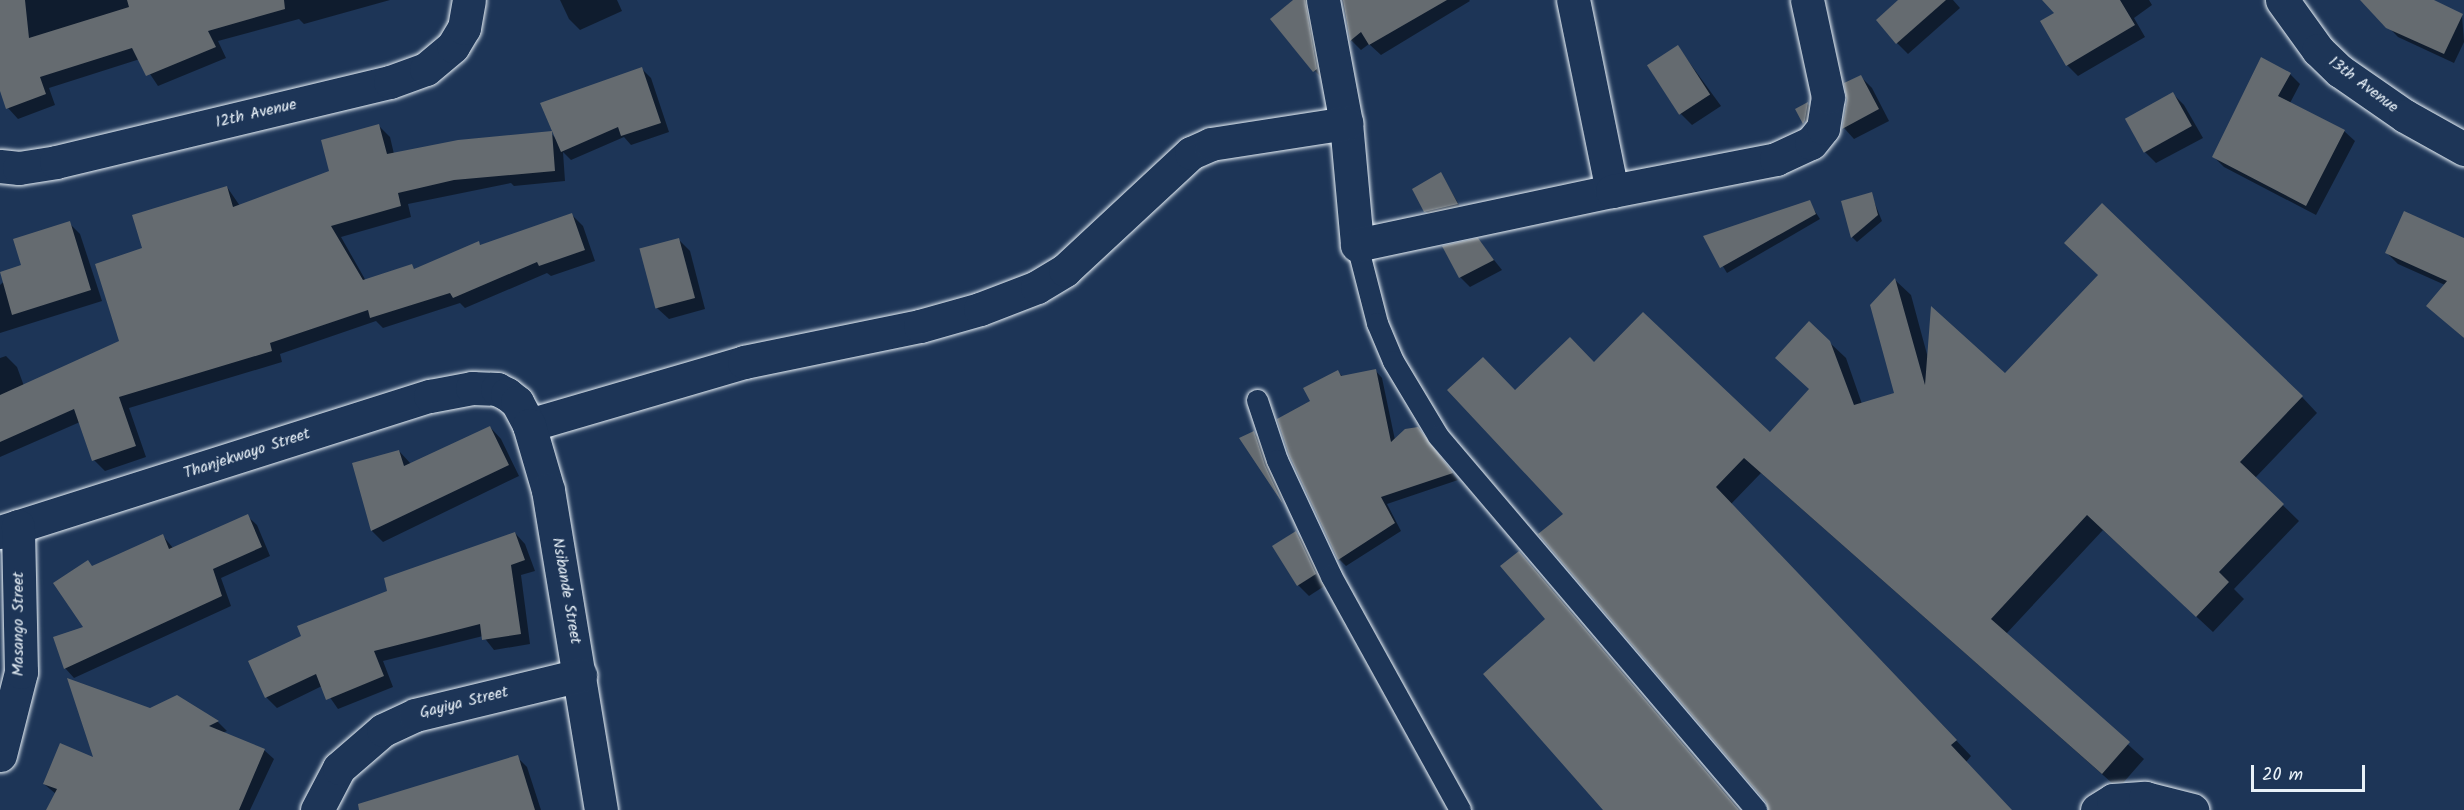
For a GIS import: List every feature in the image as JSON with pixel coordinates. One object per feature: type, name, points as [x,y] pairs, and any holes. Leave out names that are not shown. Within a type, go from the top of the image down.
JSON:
[{"type":"street","name":"12th Avenue","points":[[0,166],[19,168],[56,162],[390,82],[426,69],[453,46],[464,28],[469,0]]},
{"type":"street","points":[[1323,0],[1346,123],[1357,245],[1776,159],[1811,143],[1823,128],[1828,97],[1807,0]]},
{"type":"street","points":[[1573,0],[1612,191]]},
{"type":"street","name":"13th Avenue","points":[[2282,0],[2311,42],[2340,71],[2405,116],[2464,149]]},
{"type":"street","points":[[529,425],[744,362],[920,326],[980,309],[1037,287],[1065,270],[1191,153],[1211,144],[1346,123]]},
{"type":"street","name":"Thanjekwayo Street","points":[[9,529],[430,396],[472,388],[497,389]]},
{"type":"street","name":"Nsibande Street","points":[[497,389],[517,402],[529,425],[548,490],[601,810]]},
{"type":"street","name":"Masango Street","points":[[0,755],[21,672],[9,529]]},
{"type":"street","name":"Gayiya Street","points":[[317,810],[339,768],[383,730],[415,715],[580,675]]},
{"type":"street","points":[[2097,810],[2113,800],[2145,798],[2192,810]]},
{"type":"lane","points":[[1357,245],[1377,323],[1393,361],[1438,436],[1756,810]]},
{"type":"lane","points":[[1257,400],[1277,460],[1326,566],[1460,810]]},
{"type":"building","points":[[0,0],[25,0],[29,38],[129,7],[127,0],[284,0],[285,9],[208,31],[216,47],[146,76],[132,48],[40,77],[46,94],[6,109],[0,91]]},
{"type":"building","points":[[1293,0],[1305,0],[1317,69],[1313,72],[1270,19]]},
{"type":"building","points":[[1343,0],[1447,0],[1369,45],[1361,32],[1350,41]]},
{"type":"building","points":[[1898,0],[1946,0],[1896,44],[1876,20]]},
{"type":"building","points":[[2042,0],[2120,0],[2135,25],[2066,66],[2040,21],[2054,13]]},
{"type":"building","points":[[2360,0],[2434,0],[2463,14],[2444,54],[2386,28]]},
{"type":"building","points":[[1678,45],[1710,94],[1679,115],[1647,65]]},
{"type":"building","points":[[2261,57],[2291,73],[2278,96],[2345,130],[2306,206],[2212,157]]},
{"type":"building","points":[[642,67],[661,123],[621,136],[618,127],[561,152],[540,103]]},
{"type":"building","points":[[1861,75],[1879,109],[1842,129],[1847,100],[1844,83]]},
{"type":"building","points":[[2173,92],[2192,126],[2144,153],[2125,119]]},
{"type":"building","points":[[1808,102],[1805,120],[1803,124],[1795,109]]},
{"type":"building","points":[[379,124],[387,154],[458,140],[552,131],[555,171],[454,180],[398,193],[401,206],[331,226],[363,280],[412,264],[414,269],[479,241],[480,245],[572,213],[585,250],[539,266],[537,262],[453,298],[450,293],[370,318],[368,310],[270,343],[272,351],[119,397],[136,446],[92,461],[74,409],[0,442],[0,395],[119,341],[95,264],[142,248],[132,215],[227,186],[233,207],[329,171],[321,140]]},
{"type":"building","points":[[1441,172],[1458,204],[1424,212],[1412,189]]},
{"type":"building","points":[[1872,192],[1878,215],[1851,238],[1841,201]]},
{"type":"building","points":[[1810,200],[1816,214],[1720,268],[1703,236]]},
{"type":"building","points":[[2102,203],[2303,396],[2240,462],[2284,504],[2219,572],[2229,582],[2196,617],[2087,515],[1991,619],[2130,742],[2102,774],[1744,458],[1716,487],[1957,740],[1951,745],[2012,810],[1768,810],[1766,802],[1538,534],[1563,514],[1447,390],[1483,357],[1515,390],[1570,337],[1594,362],[1643,312],[1770,432],[1809,389],[1775,358],[1809,321],[1830,341],[1854,405],[1894,393],[1870,305],[1895,278],[1925,385],[1931,306],[2005,373],[2098,275],[2064,243]]},
{"type":"building","points":[[2404,211],[2464,238],[2464,338],[2426,306],[2447,281],[2385,253]]},
{"type":"building","points":[[70,221],[91,290],[12,315],[0,272],[21,265],[13,239]]},
{"type":"building","points":[[679,238],[695,298],[655,308],[639,249]]},
{"type":"building","points":[[1478,238],[1494,260],[1459,278],[1442,246]]},
{"type":"building","points":[[1376,369],[1391,442],[1405,429],[1418,427],[1453,473],[1381,497],[1395,523],[1338,560],[1289,455],[1277,419],[1310,401],[1303,388],[1338,370],[1341,376]]},
{"type":"building","points":[[490,426],[509,465],[371,531],[352,463],[399,450],[404,466]]},
{"type":"building","points":[[1254,431],[1265,465],[1283,504],[1239,438]]},
{"type":"building","points":[[248,514],[262,547],[213,569],[222,596],[64,669],[53,637],[83,627],[53,583],[88,560],[92,566],[163,534],[169,549]]},
{"type":"building","points":[[1296,531],[1316,574],[1297,586],[1272,546]]},
{"type":"building","points":[[515,532],[525,560],[511,565],[521,634],[482,640],[480,624],[374,651],[384,676],[326,700],[316,674],[265,698],[248,661],[301,636],[297,626],[387,591],[384,578]]},
{"type":"building","points":[[1519,551],[1739,810],[1603,810],[1483,674],[1545,619],[1500,566]]},
{"type":"building","points":[[67,678],[150,708],[177,695],[219,721],[209,726],[265,749],[239,810],[46,810],[57,789],[43,784],[60,743],[93,757]]},
{"type":"building","points":[[518,755],[535,810],[359,810],[358,804]]}]
